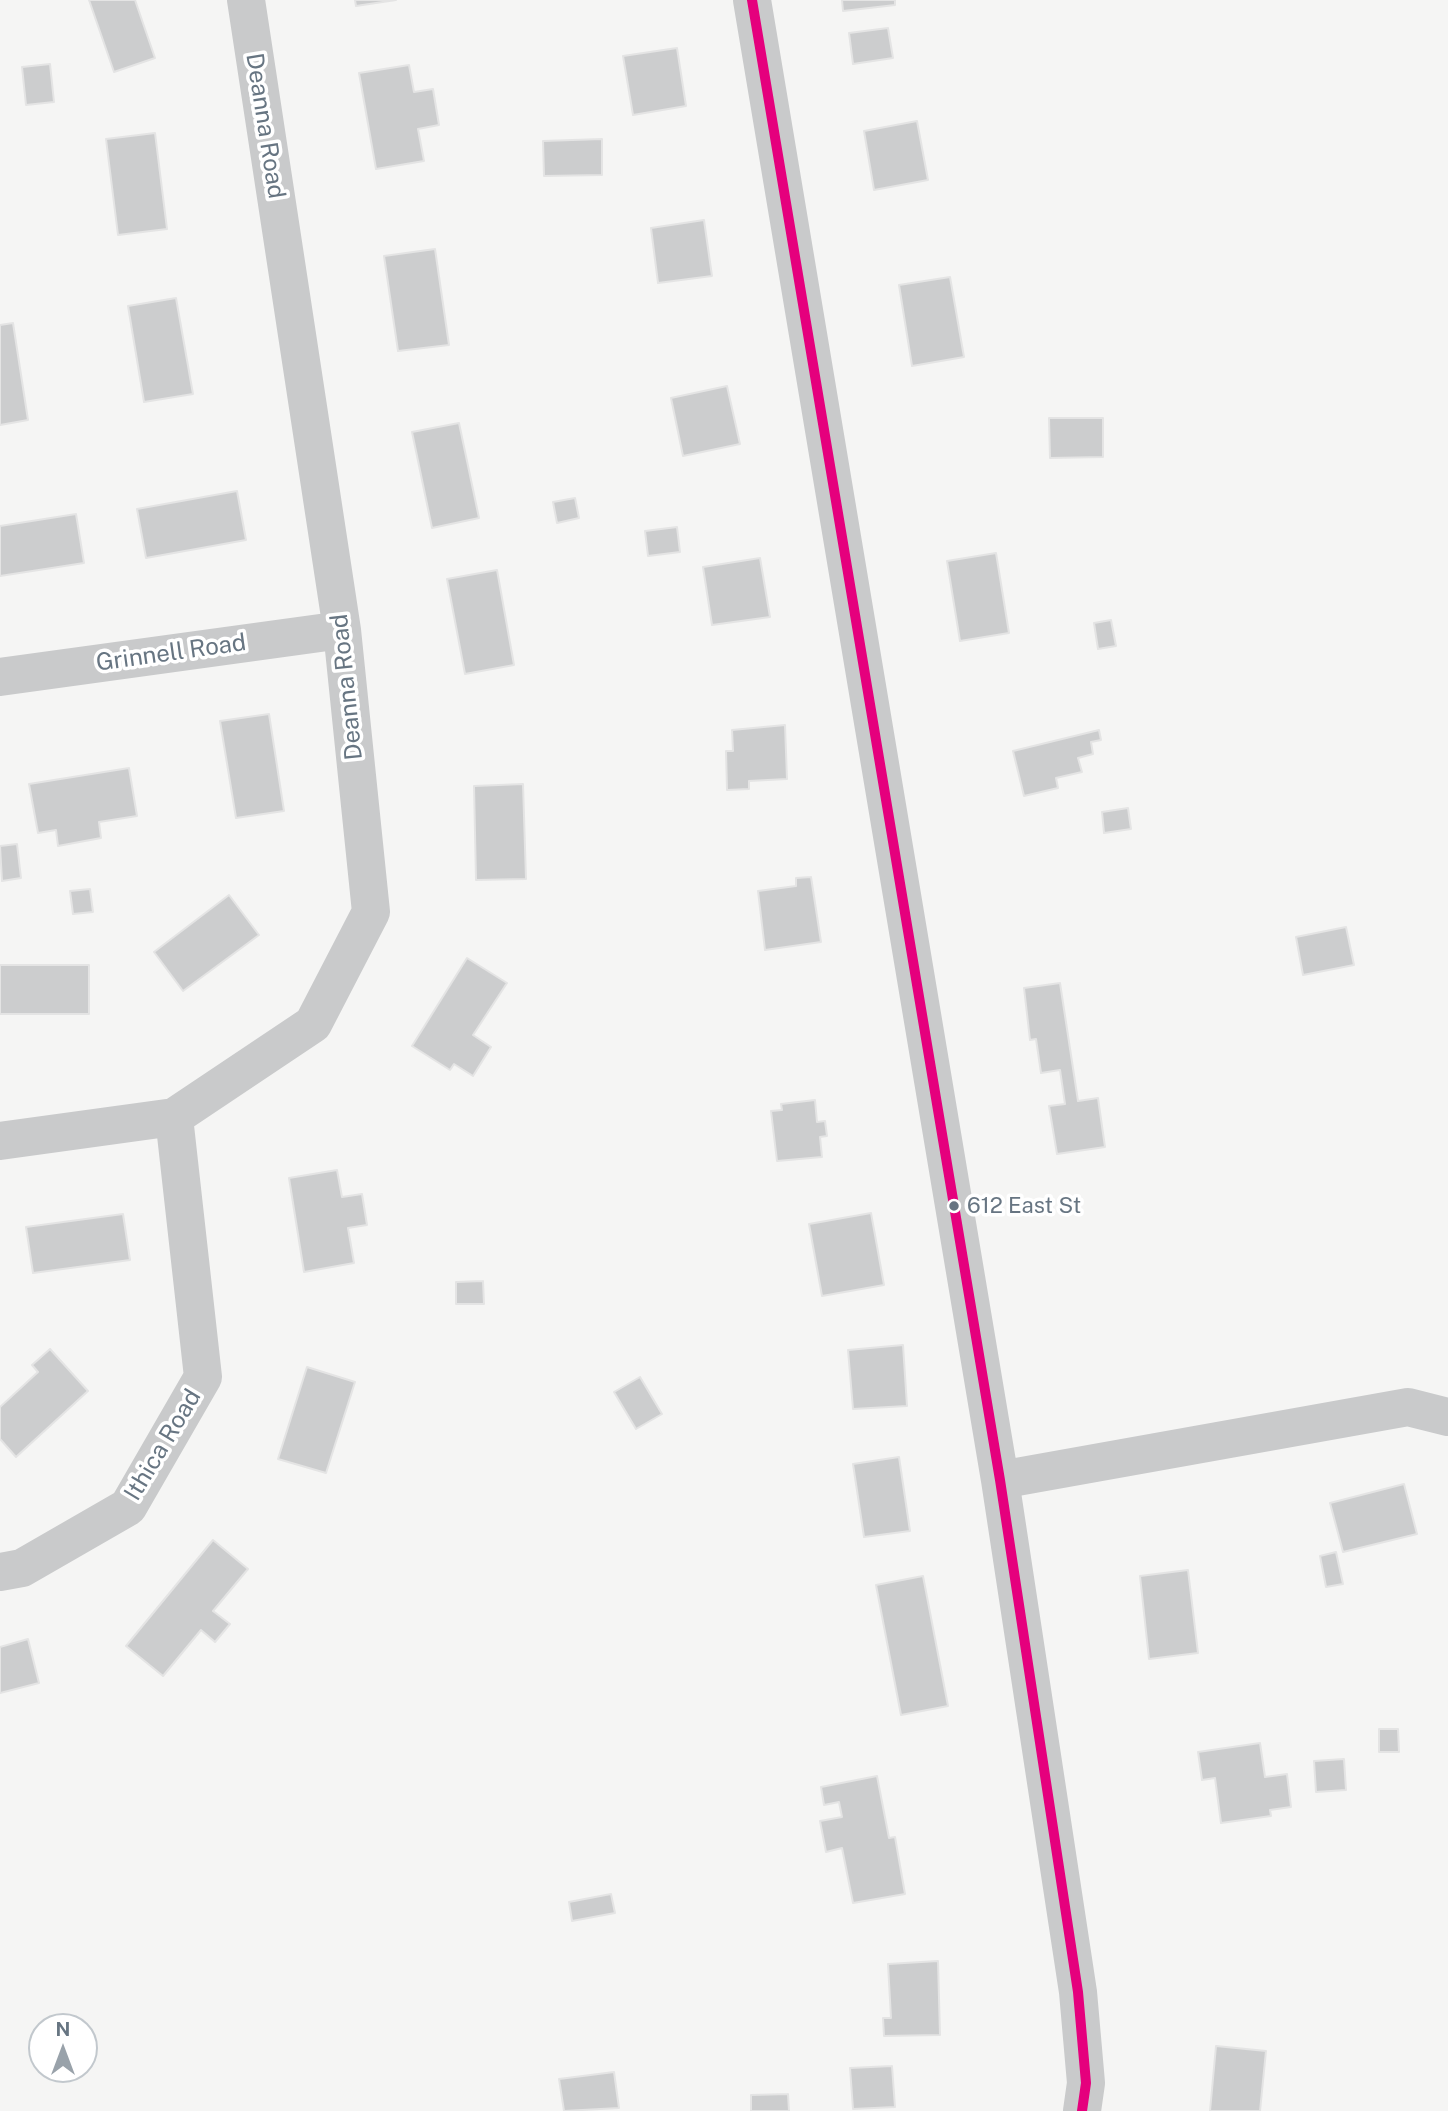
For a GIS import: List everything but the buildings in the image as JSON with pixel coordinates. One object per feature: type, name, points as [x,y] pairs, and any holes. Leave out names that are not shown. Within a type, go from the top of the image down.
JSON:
[{"type":"street","name":"Deanna Road","points":[[0,1141],[174,1117],[313,1024],[371,912],[342,630],[246,0]]},
{"type":"street","points":[[752,0],[1000,1480],[1078,1992],[1086,2083],[1082,2111]]},
{"type":"street","name":"Grinnell Road","points":[[0,677],[342,630]]},
{"type":"street","name":"Ithica Road","points":[[0,1572],[22,1568],[128,1507],[203,1377],[174,1117]]},
{"type":"street","points":[[1000,1480],[1408,1407],[1448,1417]]},
{"type":"transit line","points":[[752,0],[1000,1480],[1078,1992],[1086,2083],[1082,2111]]},
{"type":"place","name":"612 East St","points":[[954,1206]]}]
